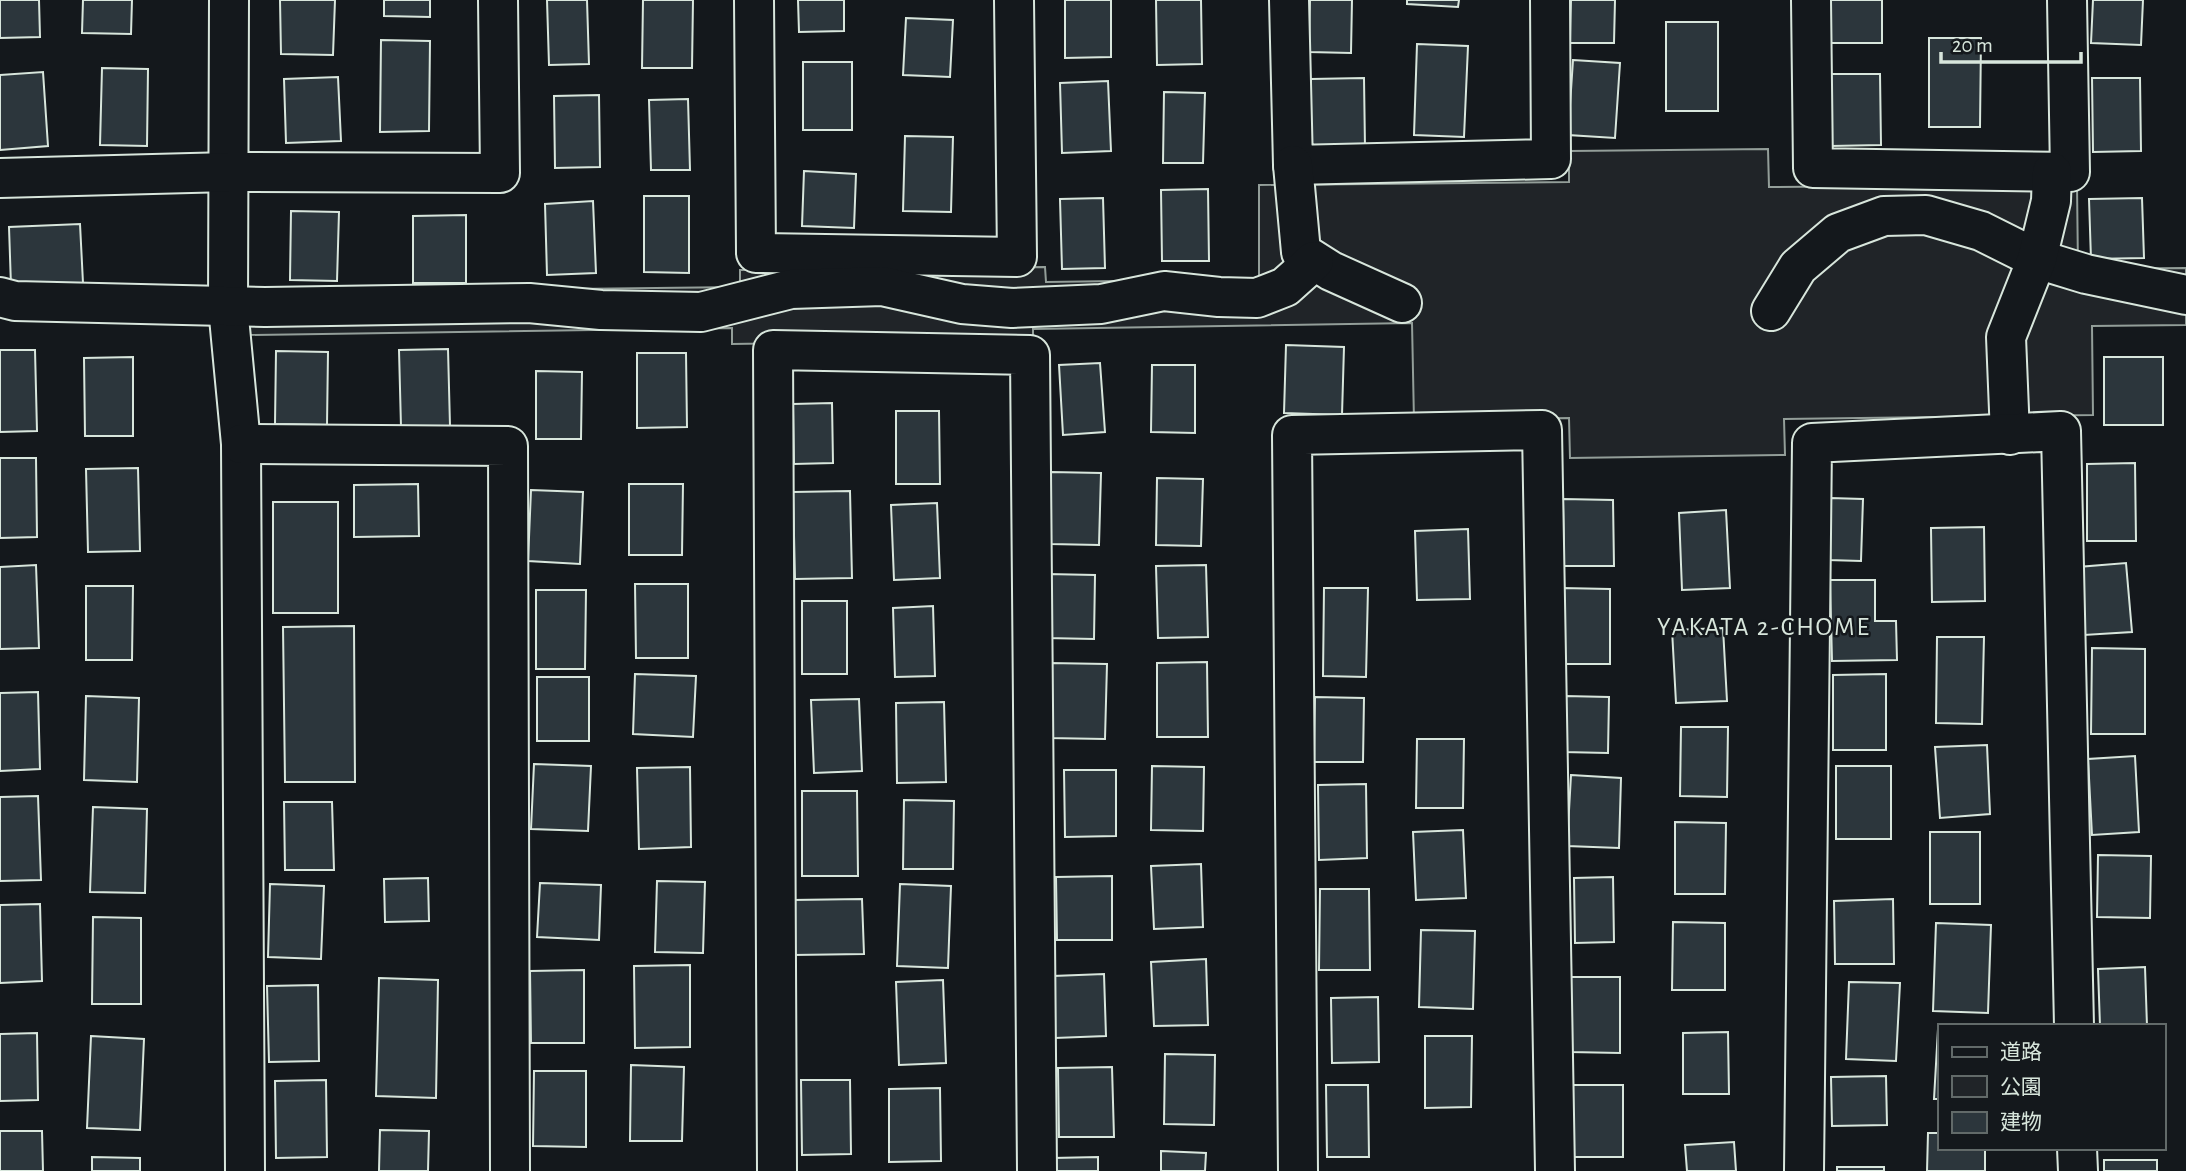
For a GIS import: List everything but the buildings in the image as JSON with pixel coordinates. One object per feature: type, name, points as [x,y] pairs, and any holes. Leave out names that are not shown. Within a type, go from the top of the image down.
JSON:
[{"type":"street","points":[[229,0],[228,307],[241,444],[245,1171]]},
{"type":"street","points":[[0,178],[229,172],[500,173],[498,0]]},
{"type":"street","points":[[754,0],[756,253],[1017,257],[1014,0]]},
{"type":"street","points":[[1289,0],[1293,165],[1301,252],[1331,271],[1402,303]]},
{"type":"street","points":[[1293,165],[1551,159],[1550,0]]},
{"type":"street","points":[[1811,0],[1813,168],[2070,172],[2067,0]]},
{"type":"street","points":[[2010,435],[2006,337],[2037,259],[2051,201],[2052,172]]},
{"type":"street","points":[[1771,311],[1798,267],[1838,233],[1884,216],[1926,215],[1981,231],[2037,259],[2086,274],[2186,295]]},
{"type":"street","points":[[0,297],[15,301],[228,307],[529,303],[601,310],[702,312],[791,289],[882,286],[962,304],[1012,308],[1101,304],[1164,291],[1257,298],[1285,287],[1314,261]]},
{"type":"street","points":[[777,1171],[773,350],[1030,355],[1037,1171]]},
{"type":"street","points":[[1298,1171],[1292,435],[1542,430],[1555,1171]]},
{"type":"street","points":[[1804,1171],[1812,443],[2060,431],[2074,1024]]},
{"type":"street","points":[[241,444],[508,446],[510,1171]]},
{"type":"street","points":[[2077,1150],[2077,1171]]},
{"type":"green space","points":[[1768,149],[1769,187],[2077,184],[2078,269],[2186,268],[2186,325],[2092,326],[2093,415],[1784,419],[1785,455],[1570,458],[1569,418],[1414,421],[1412,323],[1033,329],[1033,340],[732,344],[732,328],[246,335],[245,293],[740,287],[740,270],[1045,267],[1046,282],[1259,279],[1259,185],[1569,182],[1569,151]]},
{"type":"district","name":"YAKATA 2-CHOME","points":[[1764,626]]}]
